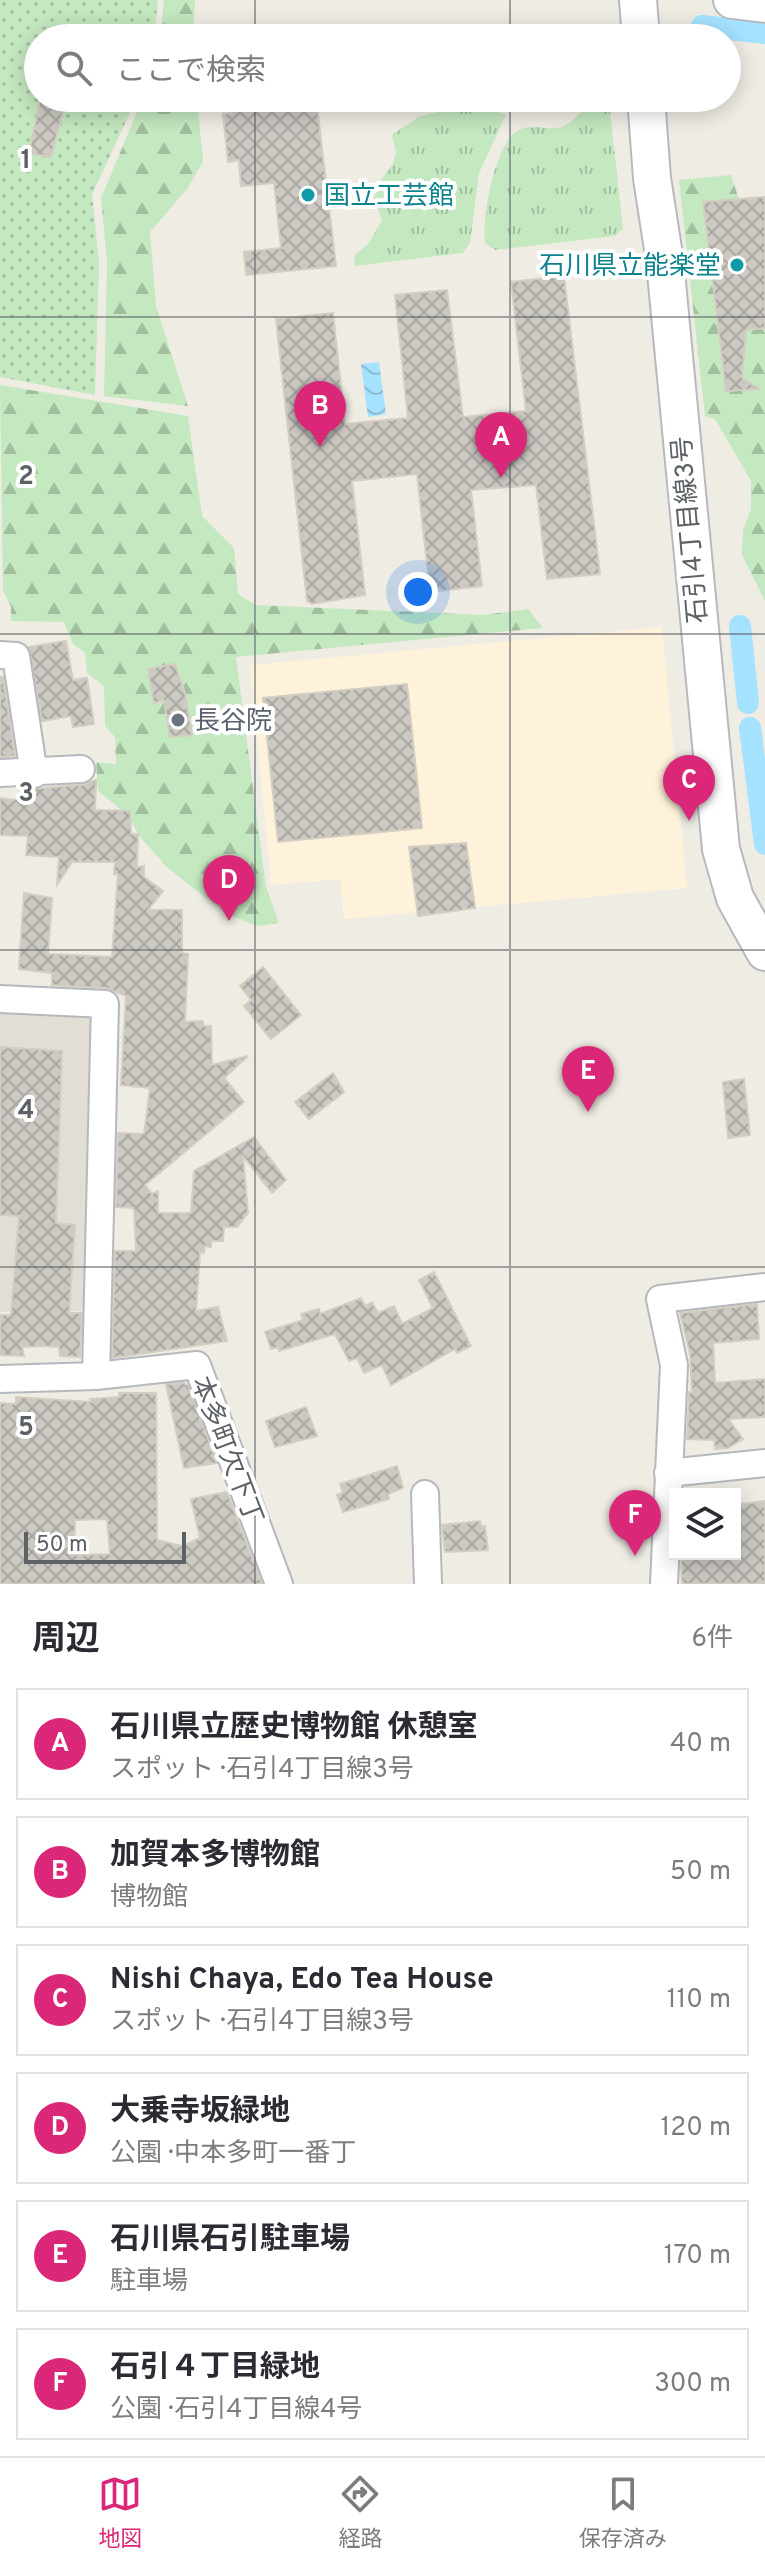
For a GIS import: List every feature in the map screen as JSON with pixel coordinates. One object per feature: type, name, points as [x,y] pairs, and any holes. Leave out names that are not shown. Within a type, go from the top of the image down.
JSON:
[{"type":"street","points":[[638,0],[640,24]]},
{"type":"street","points":[[732,0],[765,4]]},
{"type":"street","name":"石引4丁目線3号","points":[[647,112],[652,178],[665,262],[721,849],[728,882],[765,952]]},
{"type":"street","points":[[0,655],[16,656],[34,774]]},
{"type":"street","points":[[0,773],[34,774],[81,769]]},
{"type":"street","points":[[0,999],[105,1004],[96,1376],[0,1379]]},
{"type":"street","points":[[664,1584],[674,1365],[660,1299],[765,1287]]},
{"type":"street","name":"本多町欠下丁","points":[[96,1376],[197,1365],[279,1584]]},
{"type":"street","points":[[668,1473],[765,1463]]},
{"type":"street","points":[[425,1494],[428,1584]]},
{"type":"shaded area","points":[[662,627],[687,888],[344,919],[340,879],[271,885],[250,665]]},
{"type":"shaded area","points":[[0,1012],[92,1017],[87,1311],[0,1312]]},
{"type":"green space","points":[[0,0],[158,0],[155,24],[24,24],[24,112],[130,112],[92,194],[99,263],[95,395],[0,377]]},
{"type":"green space","points":[[164,0],[195,0],[194,24],[161,24]]},
{"type":"green space","points":[[137,112],[198,112],[203,162],[187,189],[150,232],[156,306],[188,406],[104,396],[107,262],[101,198]]},
{"type":"green space","points":[[438,112],[498,112],[506,115],[479,173],[470,243],[463,253],[354,266],[355,255],[369,243],[382,220],[374,198],[381,180],[393,164],[396,152],[392,135],[420,116]]},
{"type":"green space","points":[[582,112],[610,112],[623,229],[615,236],[495,250],[485,243],[485,217],[496,167],[508,140],[522,129],[558,128]]},
{"type":"green space","points":[[731,175],[739,199],[703,203],[723,376],[742,375],[746,330],[765,329],[765,601],[742,555],[743,530],[751,509],[751,481],[715,419],[705,416],[679,180]]},
{"type":"green space","points":[[0,385],[188,416],[202,516],[234,548],[238,594],[256,605],[483,615],[528,609],[543,628],[236,657],[266,887],[279,923],[257,926],[225,913],[168,868],[140,837],[128,815],[98,791],[96,762],[116,764],[115,737],[105,726],[104,686],[87,673],[85,653],[73,644],[64,622],[11,621],[11,606],[3,591]]},
{"type":"water","points":[[379,362],[386,414],[368,417],[361,364]]},
{"type":"building","points":[[38,112],[63,112],[51,157],[29,153]]},
{"type":"building","name":"国立工芸館","points":[[318,112],[336,266],[246,275],[244,252],[281,248],[274,183],[241,186],[239,160],[228,162],[223,114]]},
{"type":"building","name":"石川県立能楽堂","points":[[765,197],[765,328],[746,330],[742,378],[759,389],[726,391],[703,202]]},
{"type":"building","points":[[564,276],[600,574],[547,579],[536,485],[471,490],[482,586],[430,592],[417,474],[352,481],[365,595],[312,604],[307,601],[276,319],[333,313],[345,424],[408,418],[395,295],[447,290],[463,417],[526,411],[511,282]]},
{"type":"building","points":[[66,641],[73,680],[87,678],[94,724],[73,727],[71,716],[42,721],[29,647]]},
{"type":"building","points":[[175,664],[185,693],[192,735],[170,737],[164,700],[154,703],[148,669]]},
{"type":"building","points":[[0,677],[3,677],[15,756],[0,757]]},
{"type":"building","points":[[407,684],[422,828],[278,842],[263,698]]},
{"type":"building","points":[[96,780],[95,810],[130,811],[131,834],[138,834],[137,867],[144,866],[144,877],[163,891],[148,910],[182,910],[182,953],[188,954],[185,1022],[202,1021],[204,1026],[211,1026],[212,1065],[248,1056],[224,1078],[244,1102],[145,1185],[152,1194],[158,1191],[158,1213],[191,1213],[194,1171],[254,1137],[286,1180],[272,1193],[243,1156],[248,1213],[237,1227],[224,1227],[223,1241],[211,1241],[211,1247],[205,1246],[204,1253],[200,1252],[196,1311],[218,1307],[227,1341],[112,1358],[115,1251],[136,1251],[134,1208],[116,1207],[118,1133],[144,1134],[150,1088],[121,1085],[126,996],[106,988],[52,985],[52,973],[19,969],[24,893],[52,898],[48,954],[112,957],[118,874],[114,874],[115,862],[72,862],[57,885],[59,857],[26,855],[28,836],[0,835],[0,798],[14,800],[30,789],[82,785]]},
{"type":"building","points":[[466,843],[475,908],[418,916],[409,847]]},
{"type":"building","points":[[263,967],[301,1015],[271,1039],[244,1006],[251,1000],[240,986]]},
{"type":"building","points":[[0,1047],[62,1051],[56,1223],[75,1225],[69,1313],[82,1313],[80,1357],[60,1356],[59,1347],[44,1346],[22,1347],[24,1356],[0,1355],[0,1315],[11,1315],[19,1216],[0,1215]]},
{"type":"building","points":[[333,1073],[344,1092],[309,1119],[295,1102]]},
{"type":"building","points":[[744,1079],[750,1135],[728,1138],[723,1082]]},
{"type":"building","points":[[434,1272],[471,1346],[457,1353],[455,1349],[391,1385],[382,1365],[364,1373],[357,1358],[349,1361],[335,1334],[279,1351],[278,1347],[271,1349],[265,1332],[303,1320],[301,1314],[319,1309],[320,1314],[361,1298],[365,1306],[372,1302],[378,1313],[394,1306],[402,1324],[433,1308],[419,1280]]},
{"type":"building","points":[[757,1304],[759,1339],[713,1343],[715,1383],[765,1379],[765,1417],[728,1419],[743,1439],[728,1448],[715,1449],[714,1440],[687,1439],[689,1392],[692,1393],[690,1354],[680,1313]]},
{"type":"building","points":[[166,1384],[188,1385],[217,1463],[184,1468]]},
{"type":"building","points":[[119,1393],[156,1393],[157,1540],[182,1546],[200,1538],[191,1499],[227,1492],[262,1584],[0,1584],[0,1403],[16,1404],[16,1397],[91,1402],[90,1399],[119,1397]],"holes":[[[107,1519],[110,1554],[74,1555],[75,1520]]]},
{"type":"building","points":[[306,1407],[317,1436],[275,1447],[266,1421]]},
{"type":"building","points":[[397,1466],[403,1488],[388,1494],[389,1499],[343,1512],[337,1495],[343,1493],[340,1484]]},
{"type":"building","points":[[765,1501],[765,1584],[682,1584],[681,1560],[741,1560],[741,1504]]},
{"type":"building","points":[[480,1521],[481,1526],[485,1526],[488,1550],[445,1552],[442,1525]]},
{"type":"waterway","points":[[741,30],[765,33]]},
{"type":"waterway","points":[[740,626],[748,703]]},
{"type":"waterway","points":[[750,728],[765,844]]},
{"type":"place","name":"国立工芸館","points":[[308,195]]},
{"type":"place","name":"石川県立能楽堂","points":[[737,265]]},
{"type":"place","name":"加賀本多博物館","points":[[320,447]]},
{"type":"place","name":"石川県立歴史博物館 休憩室","points":[[501,478]]},
{"type":"place","name":"長谷院","points":[[178,720]]},
{"type":"place","name":"Nishi Chaya, Edo Tea House","points":[[689,821]]},
{"type":"place","name":"大乗寺坂緑地","points":[[229,921]]},
{"type":"place","name":"石川県石引駐車場","points":[[588,1112]]},
{"type":"place","name":"石引４丁目緑地","points":[[635,1556]]}]
